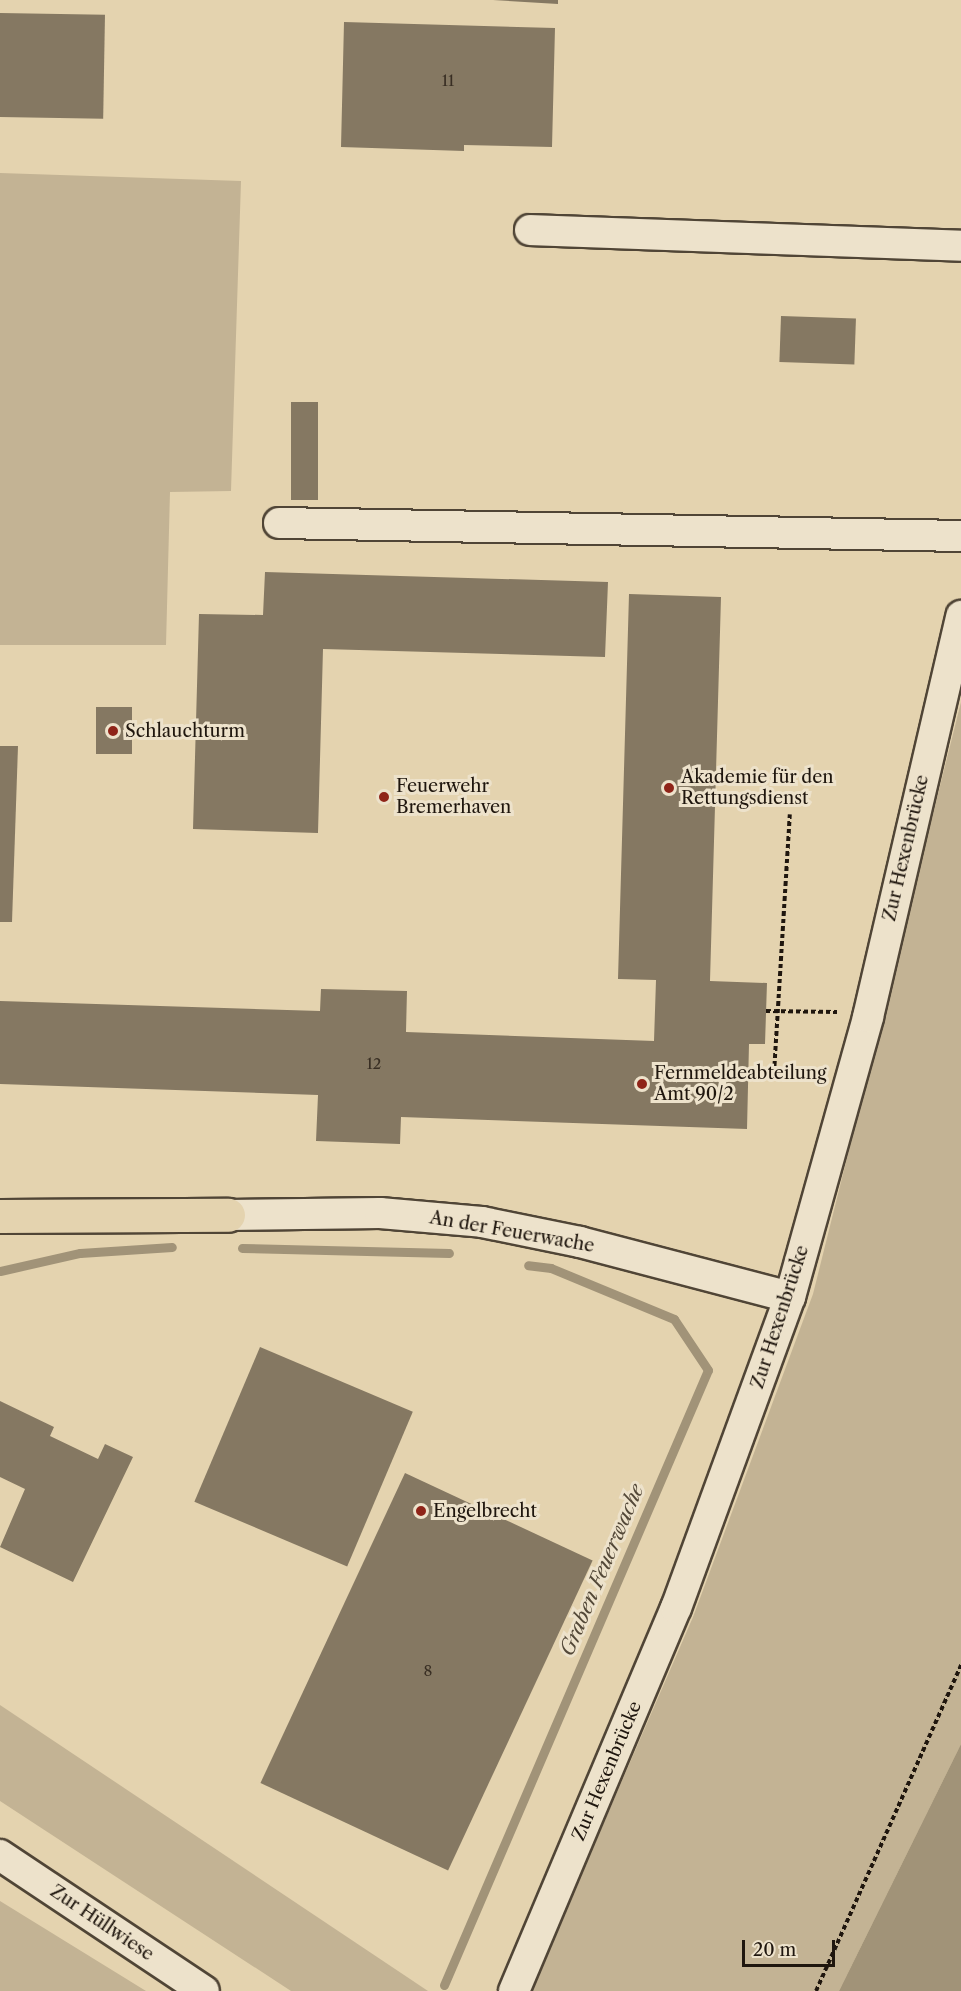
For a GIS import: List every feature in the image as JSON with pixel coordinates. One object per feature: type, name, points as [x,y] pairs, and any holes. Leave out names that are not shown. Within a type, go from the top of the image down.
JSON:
[{"type":"highway","points":[[0,1215],[228,1215]]},
{"type":"street","points":[[530,230],[961,246]]},
{"type":"street","points":[[279,523],[961,536]]},
{"type":"street","name":"Zur Hexenbrücke","points":[[514,1991],[676,1608],[790,1297],[867,1017],[961,616]]},
{"type":"street","name":"An der Feuerwache","points":[[228,1215],[380,1213],[482,1222],[580,1242],[790,1297]]},
{"type":"street","name":"Zur Hüllwiese","points":[[0,1855],[204,1991]]},
{"type":"path","points":[[774,1073],[790,814]]},
{"type":"path","points":[[766,1011],[867,1017]]},
{"type":"path","points":[[816,1991],[961,1665]]},
{"type":"shaded area","points":[[0,173],[241,181],[231,491],[170,492],[166,645],[0,645]]},
{"type":"shaded area","points":[[961,702],[961,1744],[839,1991],[531,1991],[693,1617],[813,1294]]},
{"type":"shaded area","points":[[0,1705],[428,1991],[291,1991],[0,1801]]},
{"type":"shaded area","points":[[961,1744],[961,1991],[839,1991]]},
{"type":"shaded area","points":[[0,1901],[146,1991],[0,1991]]},
{"type":"building","points":[[493,0],[558,0],[558,4]]},
{"type":"building","points":[[0,13],[105,15],[103,119],[0,117]]},
{"type":"building","points":[[344,22],[555,28],[552,147],[464,145],[464,151],[341,147]]},
{"type":"building","points":[[781,316],[856,319],[854,365],[779,362]]},
{"type":"building","points":[[291,402],[318,402],[318,500],[291,500]]},
{"type":"building","points":[[265,572],[608,582],[605,657],[323,649],[318,833],[193,829],[199,614],[263,615]]},
{"type":"building","points":[[629,594],[721,597],[710,981],[767,983],[765,1044],[749,1044],[747,1129],[401,1117],[400,1144],[316,1141],[318,1095],[0,1084],[0,1001],[320,1011],[321,989],[407,991],[406,1032],[654,1041],[656,980],[618,979]]},
{"type":"building","name":"Schlauchturm","points":[[96,707],[132,707],[132,754],[96,754]]},
{"type":"building","points":[[0,746],[18,746],[12,922],[0,922]]},
{"type":"building","points":[[260,1347],[413,1412],[347,1567],[194,1502]]},
{"type":"building","points":[[0,1401],[54,1427],[50,1436],[98,1459],[105,1444],[133,1457],[73,1582],[0,1547],[25,1489],[0,1477]]},
{"type":"building","points":[[405,1473],[593,1560],[448,1870],[260,1783]]},
{"type":"waterway","name":"Graben Feuerwache","points":[[0,1271],[80,1253],[172,1247]]},
{"type":"waterway","name":"Graben Feuerwache","points":[[242,1248],[449,1253]]},
{"type":"waterway","name":"Graben Feuerwache","points":[[444,1985],[708,1370],[674,1319],[551,1268],[528,1265]]},
{"type":"place","name":"Schlauchturm","points":[[113,731]]},
{"type":"place","name":"Akademie für den Rettungsdienst","points":[[669,788]]},
{"type":"place","name":"Feuerwehr Bremerhaven","points":[[384,797]]},
{"type":"place","name":"Fernmeldeabteilung Amt 90/2","points":[[642,1084]]},
{"type":"place","name":"Engelbrecht","points":[[421,1511]]}]
